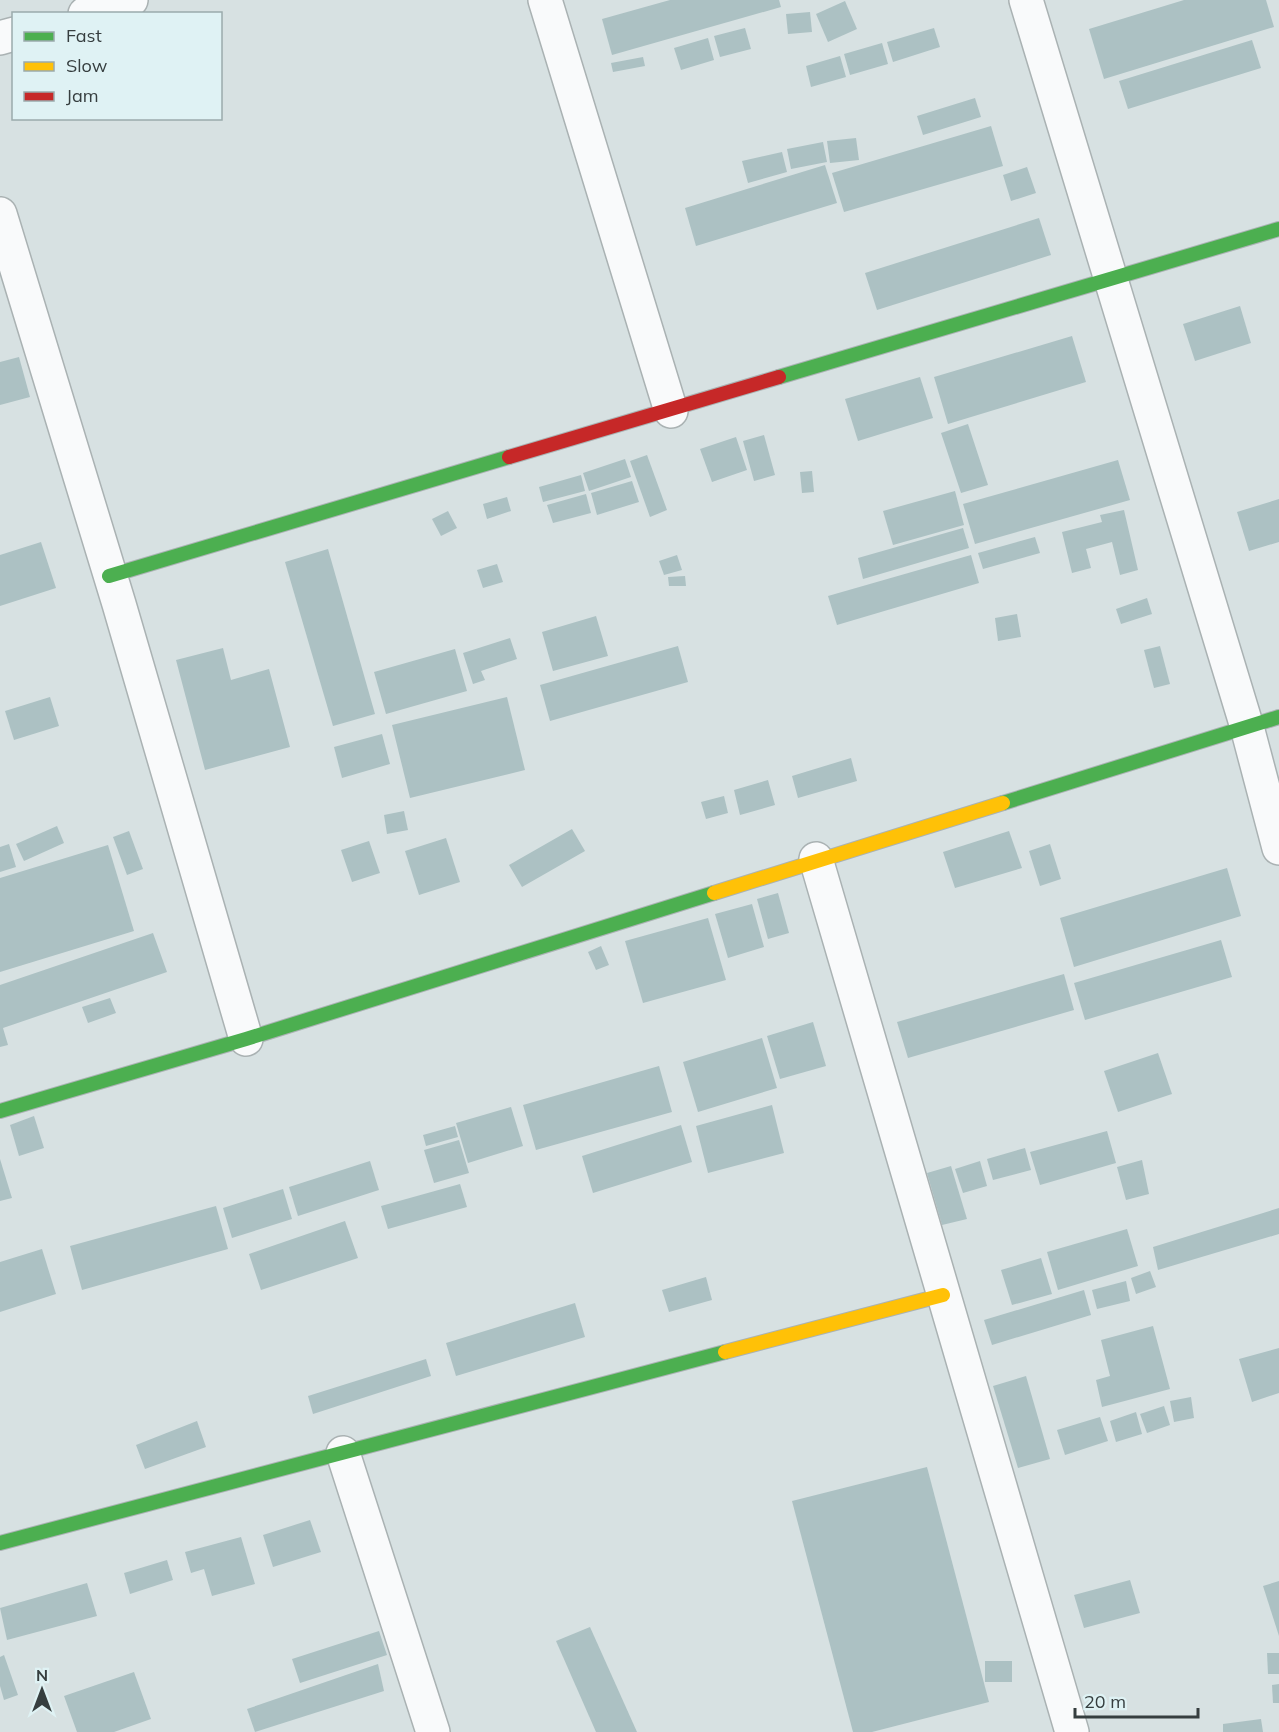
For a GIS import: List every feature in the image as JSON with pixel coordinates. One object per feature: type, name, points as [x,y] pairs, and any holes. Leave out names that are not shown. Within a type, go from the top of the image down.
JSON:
[{"type":"street","points":[[92,12],[131,0]]},
{"type":"street","points":[[545,0],[671,411]]},
{"type":"street","points":[[1026,0],[1247,727],[1279,848]]},
{"type":"street","points":[[0,214],[119,604],[246,1039]]},
{"type":"street","points":[[109,576],[1279,229]]},
{"type":"street","points":[[0,1111],[246,1039],[816,859],[1279,717]]},
{"type":"street","points":[[816,859],[1072,1732]]},
{"type":"street","points":[[0,1543],[943,1295]]},
{"type":"street","points":[[343,1453],[433,1732]]},
{"type":"building","points":[[670,0],[779,0],[781,7],[612,55],[602,19]]},
{"type":"building","points":[[1184,0],[1266,0],[1274,27],[1104,79],[1089,29]]},
{"type":"building","points":[[845,1],[857,29],[828,42],[816,14]]},
{"type":"building","points":[[810,12],[812,32],[788,34],[786,14]]},
{"type":"building","points":[[745,28],[751,49],[720,57],[714,36]]},
{"type":"building","points":[[934,28],[940,47],[893,62],[887,42]]},
{"type":"building","points":[[708,38],[714,60],[681,70],[674,48]]},
{"type":"building","points":[[1252,40],[1261,68],[1128,109],[1119,81]]},
{"type":"building","points":[[882,43],[888,64],[850,75],[844,54]]},
{"type":"building","points":[[840,56],[846,77],[811,87],[806,66]]},
{"type":"building","points":[[643,57],[645,66],[613,72],[611,63]]},
{"type":"building","points":[[975,98],[981,117],[923,135],[917,116]]},
{"type":"building","points":[[991,126],[1003,166],[844,212],[832,173]]},
{"type":"building","points":[[856,138],[859,160],[830,163],[827,141]]},
{"type":"building","points":[[823,142],[827,162],[791,169],[787,149]]},
{"type":"building","points":[[782,152],[787,172],[748,183],[742,161]]},
{"type":"building","points":[[825,165],[837,203],[696,246],[685,208]]},
{"type":"building","points":[[1027,167],[1036,193],[1011,201],[1003,175]]},
{"type":"building","points":[[1039,218],[1051,255],[877,310],[865,273]]},
{"type":"building","points":[[1240,306],[1251,343],[1195,361],[1183,324]]},
{"type":"building","points":[[1072,336],[1086,382],[948,424],[934,377]]},
{"type":"building","points":[[19,357],[30,397],[0,405],[0,362]]},
{"type":"building","points":[[920,377],[933,418],[858,441],[845,399]]},
{"type":"building","points":[[968,424],[988,485],[961,493],[941,433]]},
{"type":"building","points":[[764,435],[775,475],[754,481],[743,441]]},
{"type":"building","points":[[736,437],[747,470],[712,482],[700,449]]},
{"type":"building","points":[[647,455],[667,510],[650,517],[630,461]]},
{"type":"building","points":[[625,459],[631,477],[589,491],[583,473]]},
{"type":"building","points":[[1118,460],[1130,500],[975,544],[963,504]]},
{"type":"building","points":[[812,471],[814,492],[802,493],[800,472]]},
{"type":"building","points":[[581,475],[585,491],[543,502],[539,487]]},
{"type":"building","points":[[632,481],[639,502],[597,515],[591,493]]},
{"type":"building","points":[[955,491],[964,525],[893,545],[883,511]]},
{"type":"building","points":[[586,494],[591,513],[553,523],[547,505]]},
{"type":"building","points":[[507,497],[511,511],[487,519],[483,504]]},
{"type":"building","points":[[1279,499],[1279,542],[1249,551],[1237,512]]},
{"type":"building","points":[[1124,510],[1138,570],[1120,575],[1112,542],[1086,549],[1091,568],[1072,573],[1062,532],[1102,522],[1100,515]]},
{"type":"building","points":[[448,511],[457,528],[441,536],[432,519]]},
{"type":"building","points":[[963,528],[969,548],[863,579],[858,558]]},
{"type":"building","points":[[1035,537],[1040,553],[983,569],[978,553]]},
{"type":"building","points":[[41,542],[56,588],[0,606],[0,555]]},
{"type":"building","points":[[328,549],[375,714],[333,726],[285,562]]},
{"type":"building","points":[[677,555],[682,570],[664,575],[659,561]]},
{"type":"building","points":[[971,555],[979,583],[837,625],[828,596]]},
{"type":"building","points":[[497,564],[503,582],[483,588],[477,570]]},
{"type":"building","points":[[685,576],[686,586],[669,586],[668,577]]},
{"type":"building","points":[[1147,598],[1152,614],[1121,624],[1116,609]]},
{"type":"building","points":[[1017,614],[1021,637],[998,641],[995,618]]},
{"type":"building","points":[[596,616],[608,656],[553,671],[542,632]]},
{"type":"building","points":[[510,638],[517,659],[481,671],[485,680],[473,684],[463,653]]},
{"type":"building","points":[[678,646],[688,682],[550,721],[540,685]]},
{"type":"building","points":[[1160,646],[1170,684],[1154,688],[1144,650]]},
{"type":"building","points":[[223,648],[231,680],[269,669],[290,747],[205,770],[176,660]]},
{"type":"building","points":[[455,649],[467,691],[386,714],[374,672]]},
{"type":"building","points":[[50,697],[59,726],[14,740],[5,711]]},
{"type":"building","points":[[507,697],[525,770],[410,798],[392,725]]},
{"type":"building","points":[[382,734],[390,764],[342,778],[334,747]]},
{"type":"building","points":[[851,758],[857,781],[798,798],[792,776]]},
{"type":"building","points":[[768,780],[775,805],[740,815],[734,790]]},
{"type":"building","points":[[724,796],[728,813],[706,819],[701,802]]},
{"type":"building","points":[[404,811],[408,830],[387,834],[384,815]]},
{"type":"building","points":[[57,826],[64,843],[24,861],[16,844]]},
{"type":"building","points":[[572,829],[585,851],[522,887],[509,865]]},
{"type":"building","points":[[129,831],[143,869],[127,875],[113,837]]},
{"type":"building","points":[[1009,831],[1022,868],[955,888],[943,852]]},
{"type":"building","points":[[446,838],[460,882],[419,895],[405,851]]},
{"type":"building","points":[[369,841],[380,873],[352,882],[341,850]]},
{"type":"building","points":[[9,844],[16,867],[0,872],[0,847]]},
{"type":"building","points":[[1050,844],[1061,879],[1040,886],[1029,851]]},
{"type":"building","points":[[108,845],[134,931],[0,972],[0,878]]},
{"type":"building","points":[[1227,868],[1241,916],[1074,967],[1060,918]]},
{"type":"building","points":[[778,893],[789,933],[768,939],[757,899]]},
{"type":"building","points":[[752,904],[764,947],[728,958],[715,914]]},
{"type":"building","points":[[708,918],[726,980],[643,1003],[625,941]]},
{"type":"building","points":[[153,933],[167,972],[3,1028],[8,1045],[0,1047],[0,985]]},
{"type":"building","points":[[1221,940],[1232,977],[1085,1020],[1074,983]]},
{"type":"building","points":[[601,946],[609,965],[596,970],[588,952]]},
{"type":"building","points":[[1064,974],[1074,1010],[908,1058],[897,1022]]},
{"type":"building","points":[[110,998],[116,1013],[88,1023],[82,1007]]},
{"type":"building","points":[[813,1022],[826,1066],[780,1079],[767,1036]]},
{"type":"building","points":[[762,1038],[777,1088],[698,1112],[683,1062]]},
{"type":"building","points":[[1158,1053],[1172,1094],[1118,1112],[1104,1071]]},
{"type":"building","points":[[659,1066],[672,1112],[536,1150],[523,1105]]},
{"type":"building","points":[[772,1105],[784,1153],[708,1173],[696,1126]]},
{"type":"building","points":[[511,1107],[523,1146],[468,1163],[456,1123]]},
{"type":"building","points":[[34,1116],[44,1148],[19,1156],[10,1125]]},
{"type":"building","points":[[681,1125],[692,1162],[593,1193],[582,1156]]},
{"type":"building","points":[[455,1126],[458,1137],[426,1146],[423,1135]]},
{"type":"building","points":[[1107,1131],[1116,1163],[1040,1185],[1030,1152]]},
{"type":"building","points":[[459,1140],[469,1173],[434,1183],[424,1150]]},
{"type":"building","points":[[1025,1148],[1031,1170],[993,1180],[987,1159]]},
{"type":"building","points":[[0,1159],[12,1198],[0,1201]]},
{"type":"building","points":[[1142,1160],[1149,1194],[1126,1200],[1117,1167]]},
{"type":"building","points":[[370,1161],[379,1190],[298,1216],[289,1187]]},
{"type":"building","points":[[980,1161],[987,1186],[963,1193],[955,1169]]},
{"type":"building","points":[[951,1166],[967,1219],[942,1225],[927,1173]]},
{"type":"building","points":[[460,1184],[467,1207],[388,1229],[381,1206]]},
{"type":"building","points":[[283,1189],[292,1219],[232,1238],[223,1208]]},
{"type":"building","points":[[216,1206],[228,1249],[82,1290],[70,1246]]},
{"type":"building","points":[[1279,1208],[1279,1234],[1158,1270],[1153,1247]]},
{"type":"building","points":[[345,1221],[358,1258],[261,1290],[249,1254]]},
{"type":"building","points":[[1127,1229],[1138,1266],[1058,1290],[1047,1252]]},
{"type":"building","points":[[42,1249],[56,1294],[0,1312],[0,1262]]},
{"type":"building","points":[[1041,1258],[1052,1294],[1012,1305],[1001,1270]]},
{"type":"building","points":[[1150,1271],[1156,1287],[1136,1294],[1131,1278]]},
{"type":"building","points":[[706,1277],[712,1300],[669,1312],[662,1290]]},
{"type":"building","points":[[1126,1281],[1130,1301],[1097,1309],[1092,1290]]},
{"type":"building","points":[[1084,1290],[1091,1315],[992,1345],[984,1320]]},
{"type":"building","points":[[575,1303],[585,1337],[456,1376],[446,1343]]},
{"type":"building","points":[[1153,1326],[1170,1389],[1102,1407],[1096,1380],[1110,1376],[1101,1340]]},
{"type":"building","points":[[1279,1348],[1279,1393],[1252,1402],[1239,1359]]},
{"type":"building","points":[[426,1359],[431,1376],[313,1414],[308,1396]]},
{"type":"building","points":[[1026,1376],[1050,1459],[1018,1468],[993,1386]]},
{"type":"building","points":[[1191,1397],[1194,1418],[1174,1422],[1170,1401]]},
{"type":"building","points":[[1164,1406],[1170,1425],[1147,1433],[1140,1414]]},
{"type":"building","points":[[1136,1412],[1142,1434],[1116,1442],[1110,1421]]},
{"type":"building","points":[[1100,1417],[1108,1441],[1065,1455],[1057,1430]]},
{"type":"building","points":[[197,1421],[206,1447],[145,1469],[136,1445]]},
{"type":"building","points":[[927,1467],[989,1702],[872,1732],[853,1732],[792,1501]]},
{"type":"building","points":[[310,1520],[321,1552],[273,1567],[263,1535]]},
{"type":"building","points":[[241,1537],[255,1584],[212,1596],[204,1569],[191,1573],[185,1552]]},
{"type":"building","points":[[167,1560],[173,1580],[130,1594],[124,1573]]},
{"type":"building","points":[[1130,1580],[1140,1613],[1084,1628],[1074,1595]]},
{"type":"building","points":[[1279,1581],[1279,1636],[1263,1586]]},
{"type":"building","points":[[87,1583],[97,1616],[7,1640],[0,1608]]},
{"type":"building","points":[[590,1627],[637,1732],[596,1732],[556,1641]]},
{"type":"building","points":[[379,1631],[387,1655],[300,1683],[292,1659]]},
{"type":"building","points":[[1267,1653],[1279,1653],[1279,1674],[1268,1674]]},
{"type":"building","points":[[4,1655],[18,1695],[4,1700],[0,1686],[0,1657]]},
{"type":"building","points":[[985,1661],[1012,1661],[1012,1682],[985,1682]]},
{"type":"building","points":[[378,1664],[384,1691],[255,1732],[247,1709]]},
{"type":"building","points":[[134,1672],[151,1719],[114,1732],[77,1732],[64,1696]]},
{"type":"building","points":[[1279,1684],[1279,1703],[1273,1703],[1272,1685]]},
{"type":"building","points":[[1261,1719],[1263,1732],[1223,1732],[1223,1724]]},
{"type":"traffic: fast","points":[[779,377],[1279,229]]},
{"type":"traffic: fast","points":[[109,576],[509,457]]},
{"type":"traffic: fast","points":[[1003,803],[1279,717]]},
{"type":"traffic: fast","points":[[0,1111],[246,1039],[714,893]]},
{"type":"traffic: fast","points":[[0,1543],[725,1352]]},
{"type":"traffic: slow","points":[[714,893],[1003,803]]},
{"type":"traffic: slow","points":[[725,1352],[943,1295]]},
{"type":"traffic: jam","points":[[509,457],[779,377]]}]
